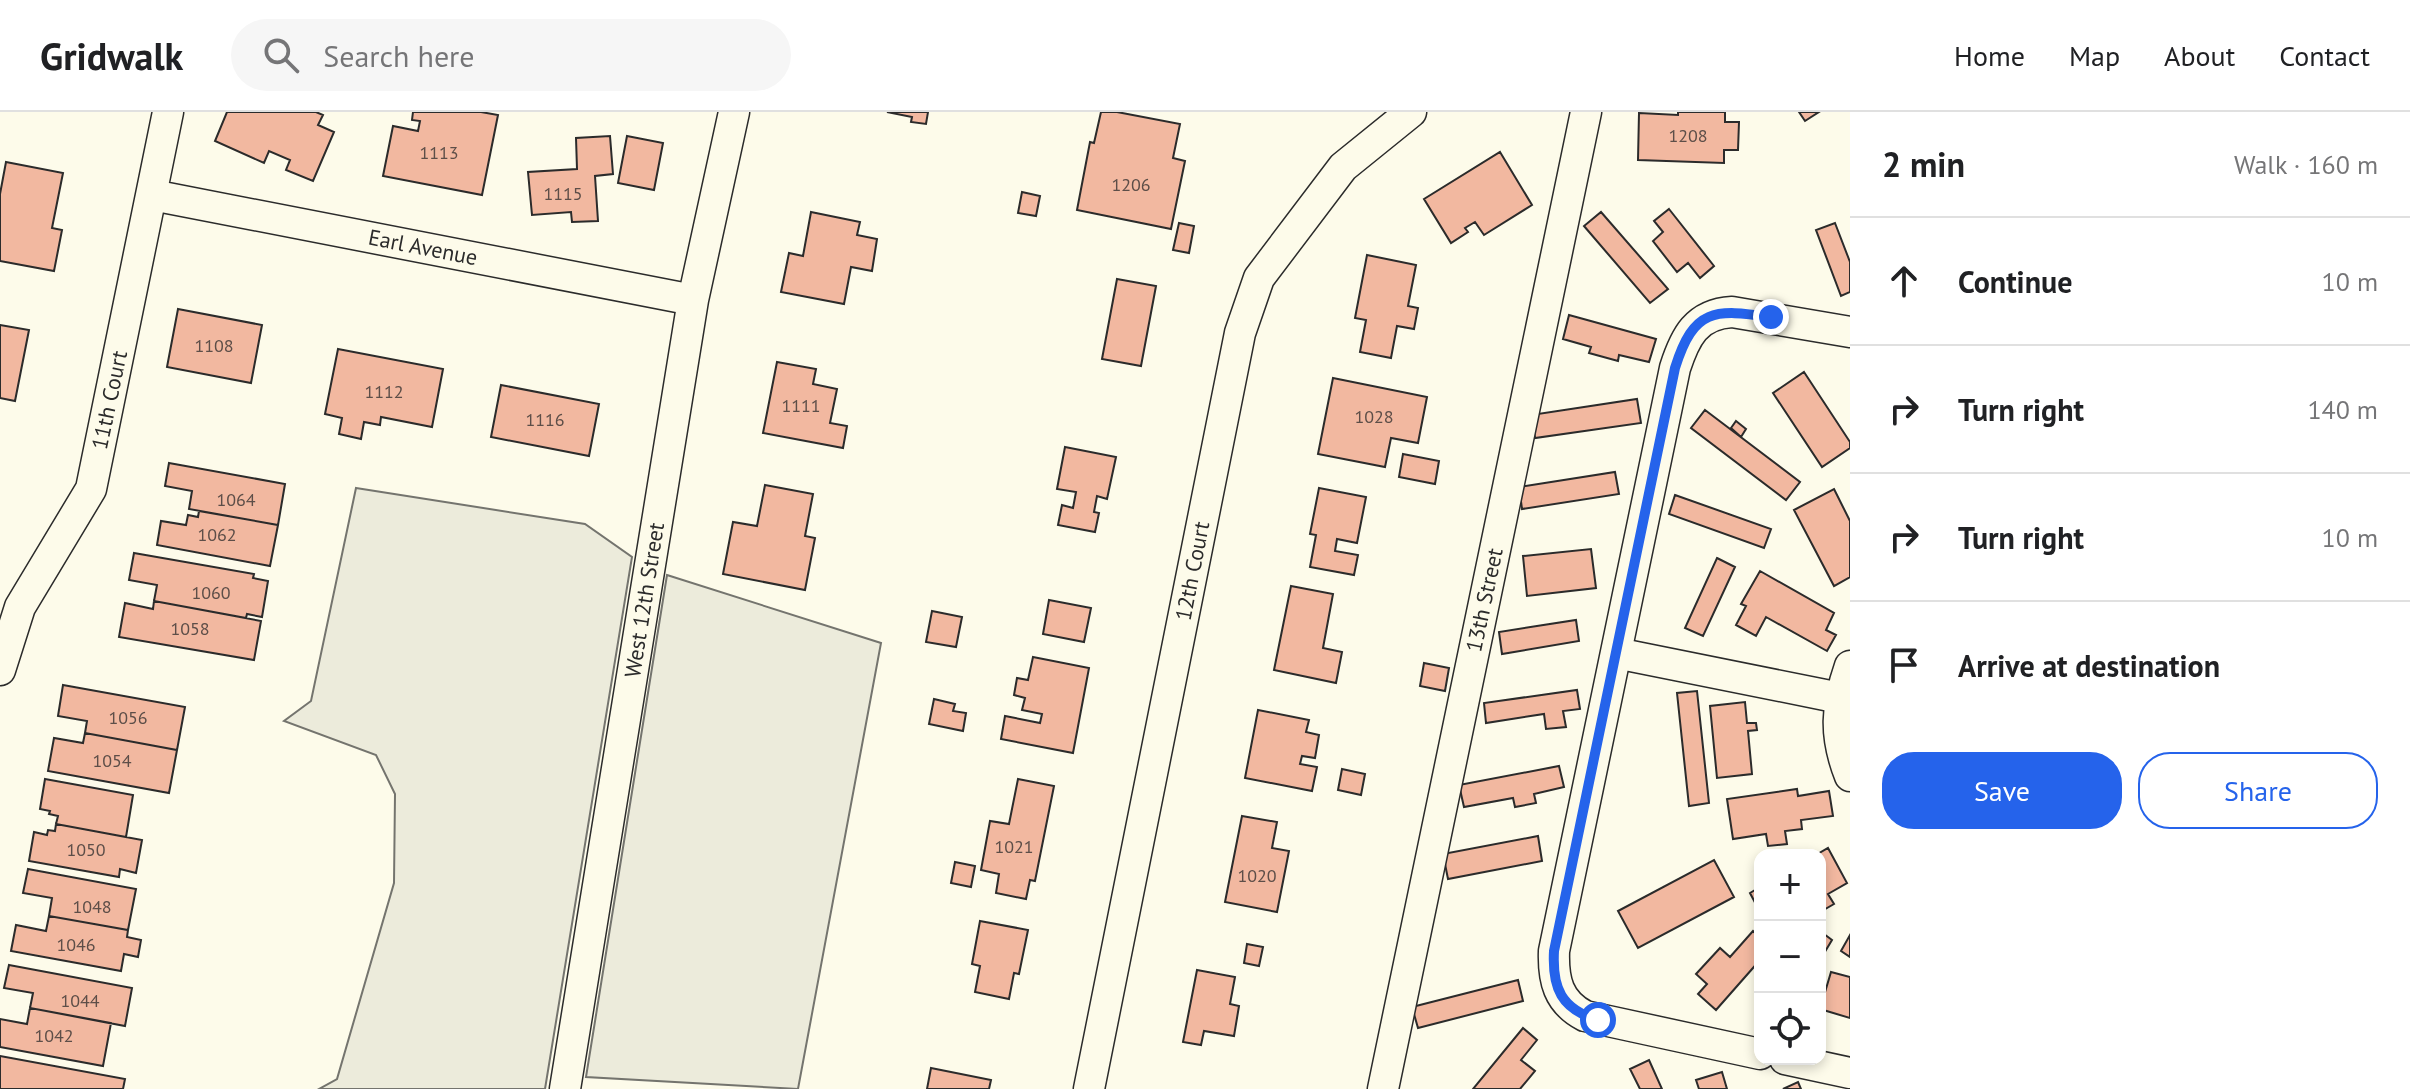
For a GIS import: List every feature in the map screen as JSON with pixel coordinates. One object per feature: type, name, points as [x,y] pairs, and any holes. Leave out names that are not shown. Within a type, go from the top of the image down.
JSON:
[{"type":"street","name":"11th Court","points":[[0,670],[20,607],[91,489],[168,112]]},
{"type":"street","name":"West 12th Street","points":[[565,1089],[693,300],[734,112]]},
{"type":"street","name":"12th Court","points":[[1089,1089],[1240,333],[1259,278],[1343,167],[1411,112]]},
{"type":"street","name":"13th Street","points":[[1383,1089],[1586,112]]},
{"type":"street","name":"Earl Avenue","points":[[152,195],[693,300]]},
{"type":"street","points":[[1754,1053],[1585,1016],[1563,999],[1556,984],[1554,951],[1675,368],[1686,338],[1695,326],[1718,312],[1850,332]]},
{"type":"street","points":[[1616,653],[1840,698]]},
{"type":"street","points":[[1850,666],[1840,698],[1838,717],[1839,741],[1850,776]]},
{"type":"street","points":[[1813,1065],[1850,1073]]},
{"type":"shaded area","points":[[356,488],[585,524],[632,557],[545,1089],[319,1089],[337,1079],[394,883],[395,794],[376,755],[284,721],[311,701]]},
{"type":"shaded area","points":[[667,575],[881,643],[798,1089],[586,1077]]},
{"type":"building","points":[[227,112],[316,112],[323,115],[318,125],[334,132],[313,181],[286,170],[290,160],[269,151],[264,163],[215,141]]},
{"type":"building","points":[[413,112],[498,115],[482,195],[383,176],[393,126],[418,131],[420,121],[412,120]]},
{"type":"building","points":[[887,112],[928,112],[926,124],[911,122],[912,117]]},
{"type":"building","points":[[1101,112],[1117,112],[1180,124],[1173,158],[1185,161],[1171,229],[1077,210],[1090,142],[1094,143]]},
{"type":"building","points":[[1678,112],[1725,112],[1725,122],[1739,122],[1738,150],[1724,150],[1724,163],[1638,160],[1639,113],[1678,115]]},
{"type":"building","points":[[1799,112],[1819,112],[1805,121]]},
{"type":"building","points":[[610,136],[613,174],[595,176],[598,221],[572,222],[571,212],[532,215],[528,172],[577,169],[576,138]]},
{"type":"building","points":[[627,136],[663,143],[654,190],[618,183]]},
{"type":"building","points":[[1500,152],[1532,205],[1484,235],[1475,222],[1465,228],[1468,232],[1451,243],[1424,199]]},
{"type":"building","points":[[6,162],[63,173],[52,228],[62,230],[54,271],[0,261],[0,194]]},
{"type":"building","points":[[1022,192],[1040,196],[1036,216],[1018,213]]},
{"type":"building","points":[[1669,209],[1714,266],[1700,278],[1688,263],[1677,272],[1653,241],[1663,232],[1654,221]]},
{"type":"building","points":[[811,212],[860,222],[857,235],[877,239],[872,271],[851,267],[844,304],[781,292],[789,253],[803,256]]},
{"type":"building","points":[[1601,212],[1668,289],[1650,303],[1584,226]]},
{"type":"building","points":[[1179,223],[1194,226],[1189,253],[1173,250]]},
{"type":"building","points":[[1835,223],[1850,262],[1850,292],[1841,296],[1816,230]]},
{"type":"building","points":[[1367,255],[1416,265],[1408,306],[1418,308],[1414,329],[1397,326],[1391,358],[1360,352],[1366,320],[1355,318]]},
{"type":"building","points":[[1117,279],[1156,286],[1141,366],[1102,359]]},
{"type":"building","points":[[178,309],[262,325],[251,383],[167,367]]},
{"type":"building","points":[[1569,315],[1656,339],[1649,362],[1619,355],[1618,361],[1589,353],[1591,347],[1563,339]]},
{"type":"building","points":[[0,325],[29,330],[15,401],[0,398]]},
{"type":"building","points":[[338,349],[443,369],[432,427],[381,417],[380,425],[364,422],[361,439],[339,434],[342,418],[325,414]]},
{"type":"building","points":[[777,362],[816,369],[813,384],[837,389],[830,423],[847,426],[843,448],[763,433]]},
{"type":"building","points":[[1804,372],[1850,442],[1850,448],[1822,467],[1773,393]]},
{"type":"building","points":[[1333,378],[1427,397],[1418,443],[1391,438],[1385,467],[1318,454]]},
{"type":"building","points":[[501,385],[599,404],[589,456],[491,437]]},
{"type":"building","points":[[1637,399],[1641,423],[1535,438],[1531,415]]},
{"type":"building","points":[[1705,410],[1800,482],[1786,500],[1691,428]]},
{"type":"building","points":[[1736,421],[1746,429],[1741,437],[1731,428]]},
{"type":"building","points":[[1065,447],[1116,457],[1107,499],[1097,496],[1094,512],[1099,513],[1095,532],[1058,525],[1062,505],[1073,508],[1076,492],[1057,489]]},
{"type":"building","points":[[1403,454],[1439,461],[1435,484],[1399,477]]},
{"type":"building","points":[[169,463],[285,484],[278,525],[189,509],[192,491],[165,486]]},
{"type":"building","points":[[1615,472],[1619,494],[1522,509],[1519,487]]},
{"type":"building","points":[[765,485],[813,494],[805,536],[815,538],[805,590],[723,574],[733,522],[757,526]]},
{"type":"building","points":[[1319,488],[1366,497],[1357,543],[1337,539],[1335,551],[1358,555],[1354,575],[1310,567],[1316,535],[1310,534]]},
{"type":"building","points":[[1834,489],[1850,521],[1850,577],[1834,586],[1794,510]]},
{"type":"building","points":[[1675,495],[1771,529],[1764,548],[1669,514]]},
{"type":"building","points":[[199,511],[278,525],[270,566],[157,545],[161,521],[186,525],[188,515],[198,517]]},
{"type":"building","points":[[1591,549],[1596,588],[1527,596],[1523,556]]},
{"type":"building","points":[[134,553],[254,574],[253,578],[268,581],[262,617],[247,614],[246,618],[154,601],[157,585],[129,580]]},
{"type":"building","points":[[1717,558],[1735,567],[1703,636],[1685,628]]},
{"type":"building","points":[[1760,571],[1834,613],[1826,630],[1836,635],[1827,651],[1766,617],[1756,636],[1736,625],[1746,606],[1741,604]]},
{"type":"building","points":[[1291,586],[1333,594],[1323,648],[1342,652],[1336,683],[1274,670]]},
{"type":"building","points":[[1049,600],[1091,608],[1084,642],[1043,634]]},
{"type":"building","points":[[154,601],[261,621],[254,660],[119,637],[125,603],[153,609]]},
{"type":"building","points":[[932,611],[962,617],[956,647],[926,642]]},
{"type":"building","points":[[1576,620],[1579,641],[1502,654],[1499,632]]},
{"type":"building","points":[[1033,657],[1089,668],[1073,753],[1001,739],[1005,716],[1040,723],[1042,714],[1022,710],[1025,698],[1014,695],[1017,678],[1028,680]]},
{"type":"building","points":[[1424,663],[1449,668],[1445,691],[1420,686]]},
{"type":"building","points":[[63,685],[185,707],[177,750],[85,733],[87,721],[58,716]]},
{"type":"building","points":[[1577,690],[1580,709],[1563,711],[1566,727],[1546,729],[1544,714],[1486,723],[1484,703]]},
{"type":"building","points":[[1697,691],[1709,803],[1689,806],[1677,693]]},
{"type":"building","points":[[934,699],[955,704],[953,711],[966,713],[963,731],[929,724]]},
{"type":"building","points":[[1745,702],[1747,723],[1756,723],[1757,730],[1748,731],[1752,774],[1717,778],[1710,706]]},
{"type":"building","points":[[1258,710],[1309,720],[1306,732],[1319,735],[1315,758],[1302,756],[1300,764],[1317,767],[1312,791],[1245,778]]},
{"type":"building","points":[[85,733],[177,750],[169,793],[48,771],[54,738],[83,743]]},
{"type":"building","points":[[1559,766],[1564,787],[1534,794],[1536,803],[1515,807],[1513,798],[1464,807],[1459,785]]},
{"type":"building","points":[[1342,769],[1365,774],[1361,795],[1338,790]]},
{"type":"building","points":[[45,779],[133,795],[126,837],[56,824],[58,816],[40,809]]},
{"type":"building","points":[[1018,779],[1054,786],[1035,881],[1030,880],[1026,899],[996,893],[999,874],[981,870],[990,821],[1009,824]]},
{"type":"building","points":[[1797,789],[1798,796],[1829,791],[1833,816],[1801,820],[1802,829],[1785,831],[1787,844],[1768,846],[1766,834],[1733,839],[1727,799]]},
{"type":"building","points":[[1242,816],[1277,822],[1272,848],[1289,851],[1277,912],[1225,902]]},
{"type":"building","points":[[56,824],[142,840],[136,873],[120,869],[119,877],[29,861],[34,832],[47,835],[48,830],[55,831]]},
{"type":"building","points":[[1538,836],[1542,861],[1448,879],[1443,854]]},
{"type":"building","points":[[1826,849],[1847,883],[1828,894],[1834,904],[1826,909]]},
{"type":"building","points":[[1714,860],[1734,897],[1638,948],[1618,911]]},
{"type":"building","points":[[955,862],[975,866],[971,887],[951,883]]},
{"type":"building","points":[[28,869],[136,889],[128,930],[49,916],[52,898],[23,893]]},
{"type":"building","points":[[49,916],[128,930],[127,937],[141,940],[138,957],[124,954],[121,971],[11,951],[16,925],[46,931]]},
{"type":"building","points":[[980,921],[1028,930],[1019,974],[1014,973],[1009,999],[975,992],[980,966],[972,964]]},
{"type":"building","points":[[1753,931],[1754,967],[1716,1010],[1698,994],[1707,984],[1696,974],[1720,948],[1730,957]]},
{"type":"building","points":[[1850,935],[1850,957],[1841,951]]},
{"type":"building","points":[[1826,936],[1832,940],[1826,950]]},
{"type":"building","points":[[1247,944],[1263,947],[1259,966],[1244,963]]},
{"type":"building","points":[[9,965],[132,988],[125,1026],[30,1008],[33,993],[4,988]]},
{"type":"building","points":[[1197,970],[1235,977],[1230,1004],[1239,1006],[1234,1036],[1204,1031],[1201,1045],[1183,1042]]},
{"type":"building","points":[[1831,972],[1850,977],[1850,1018],[1826,1011],[1826,989]]},
{"type":"building","points":[[1518,980],[1523,1001],[1418,1028],[1412,1007]]},
{"type":"building","points":[[30,1008],[111,1023],[103,1066],[0,1047],[0,1019],[27,1024]]},
{"type":"building","points":[[1523,1028],[1537,1040],[1521,1060],[1535,1071],[1520,1089],[1473,1089]]},
{"type":"building","points":[[0,1056],[125,1079],[123,1089],[0,1089]]},
{"type":"building","points":[[1649,1060],[1662,1089],[1640,1089],[1630,1069]]},
{"type":"building","points":[[931,1068],[991,1080],[989,1089],[927,1089]]},
{"type":"building","points":[[1722,1072],[1727,1089],[1699,1089],[1696,1080]]},
{"type":"building","points":[[1798,1082],[1801,1089],[1783,1089]]},
{"type":"route","points":[[1598,1020],[1574,1010],[1563,999],[1556,984],[1554,951],[1675,368],[1686,338],[1706,318],[1718,312],[1771,317]]}]
